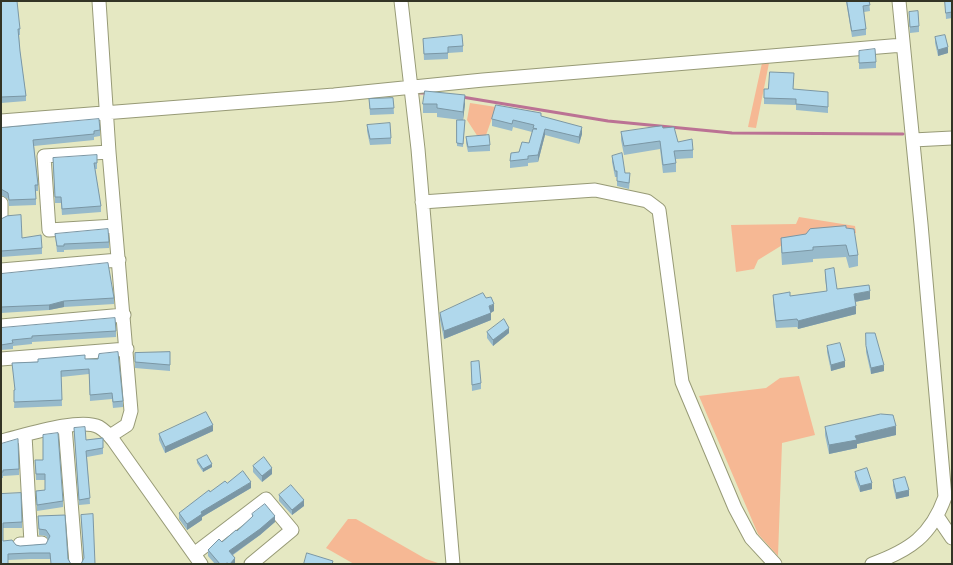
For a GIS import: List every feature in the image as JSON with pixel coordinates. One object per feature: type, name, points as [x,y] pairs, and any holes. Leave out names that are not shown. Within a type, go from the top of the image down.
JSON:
[{"type":"street","points":[[99,1],[109,152],[124,315],[130,418],[126,424],[110,436]]},
{"type":"street","points":[[401,1],[422,202],[453,564]]},
{"type":"street","points":[[872,564],[900,553],[916,542],[928,530],[937,516],[945,497],[899,1]]},
{"type":"street","points":[[1,118],[107,112],[903,45]]},
{"type":"street","points":[[913,140],[952,138]]},
{"type":"street","points":[[109,152],[44,156],[49,230],[115,226]]},
{"type":"street","points":[[422,202],[583,190],[631,196],[647,201],[659,210],[682,382],[735,508],[752,538],[775,564]]},
{"type":"street","points":[[1,203],[1,217]]},
{"type":"street","points":[[1,270],[119,260]]},
{"type":"street","points":[[1,326],[124,315]]},
{"type":"street","points":[[1,360],[126,349]]},
{"type":"street","points":[[1,441],[65,426],[92,424],[100,427],[110,436],[197,559],[266,499],[292,530],[251,564]]},
{"type":"street","points":[[65,426],[76,564]]},
{"type":"street","points":[[25,436],[31,543]]},
{"type":"street","points":[[937,516],[952,538]]},
{"type":"shaded area","points":[[762,63],[769,63],[756,128],[748,127]]},
{"type":"shaded area","points":[[470,103],[496,107],[485,138],[478,137],[467,120]]},
{"type":"shaded area","points":[[799,217],[855,226],[856,233],[811,234],[784,244],[758,260],[754,269],[736,272],[731,225],[796,224]]},
{"type":"shaded area","points":[[799,376],[815,435],[782,443],[778,556],[758,534],[699,396],[766,388],[780,378]]},
{"type":"shaded area","points":[[348,519],[356,519],[426,559],[441,564],[354,564],[326,548]]},
{"type":"building","points":[[1,1],[17,1],[20,29],[18,29],[20,51],[26,96],[1,97]]},
{"type":"building","points":[[847,1],[869,1],[870,5],[863,6],[866,29],[852,31]]},
{"type":"building","points":[[945,1],[952,1],[952,12],[946,13]]},
{"type":"building","points":[[918,11],[919,26],[910,27],[909,12]]},
{"type":"building","points":[[462,35],[463,46],[448,47],[448,53],[424,54],[423,39]]},
{"type":"building","points":[[945,35],[948,47],[938,50],[935,37]]},
{"type":"building","points":[[875,49],[876,62],[859,63],[859,51]]},
{"type":"building","points":[[770,72],[794,73],[793,89],[828,92],[828,107],[796,104],[796,99],[764,98],[764,89],[768,89]]},
{"type":"building","points":[[425,91],[465,95],[463,112],[437,108],[437,104],[423,104]]},
{"type":"building","points":[[393,98],[394,108],[370,109],[369,99]]},
{"type":"building","points":[[496,105],[541,113],[541,116],[582,127],[579,137],[545,129],[538,155],[528,156],[528,159],[510,161],[511,153],[519,152],[522,142],[529,143],[533,129],[537,129],[533,128],[534,125],[513,120],[512,124],[492,119]]},
{"type":"building","points":[[99,119],[100,130],[94,131],[94,134],[33,140],[38,185],[35,185],[36,199],[9,200],[8,193],[1,189],[1,128]]},
{"type":"building","points":[[457,120],[465,120],[463,144],[457,143]]},
{"type":"building","points":[[390,123],[391,138],[370,139],[367,125]]},
{"type":"building","points":[[662,126],[663,128],[674,127],[678,142],[692,139],[693,150],[674,151],[676,163],[663,165],[660,141],[624,146],[621,132]]},
{"type":"building","points":[[489,135],[490,145],[468,147],[466,137]]},
{"type":"building","points":[[622,153],[625,173],[630,173],[629,183],[617,181],[617,171],[615,171],[612,156]]},
{"type":"building","points":[[97,155],[97,163],[94,163],[101,206],[62,209],[61,197],[55,197],[53,158]]},
{"type":"building","points":[[21,215],[22,238],[41,235],[42,248],[1,251],[1,219],[7,216]]},
{"type":"building","points":[[846,226],[846,228],[854,229],[858,255],[849,256],[846,245],[813,247],[813,250],[782,253],[781,238],[806,234],[810,229]]},
{"type":"building","points":[[108,229],[109,242],[64,244],[64,246],[57,246],[55,234]]},
{"type":"building","points":[[108,263],[114,298],[64,301],[49,305],[1,307],[1,274]]},
{"type":"building","points":[[834,268],[837,289],[869,285],[870,291],[854,294],[856,306],[798,321],[797,319],[776,321],[773,295],[790,292],[790,296],[827,291],[825,270]]},
{"type":"building","points":[[483,293],[486,298],[491,297],[494,304],[489,306],[491,313],[444,331],[440,313]]},
{"type":"building","points":[[115,318],[116,331],[32,336],[32,338],[12,340],[13,343],[1,345],[1,328]]},
{"type":"building","points":[[504,319],[509,328],[493,340],[487,332]]},
{"type":"building","points":[[866,333],[875,333],[884,365],[871,368],[866,346]]},
{"type":"building","points":[[840,343],[845,361],[831,365],[827,346]]},
{"type":"building","points":[[118,352],[123,401],[113,402],[112,393],[90,395],[89,369],[61,371],[62,400],[14,402],[15,390],[12,363],[38,362],[38,359],[85,355],[85,359],[98,359],[99,354]]},
{"type":"building","points":[[170,352],[170,365],[135,362],[135,353]]},
{"type":"building","points":[[479,361],[481,383],[472,385],[471,362]]},
{"type":"building","points":[[206,412],[213,425],[165,447],[159,434]]},
{"type":"building","points":[[881,414],[893,415],[896,426],[855,436],[857,440],[829,445],[825,427]]},
{"type":"building","points":[[85,427],[86,440],[103,438],[103,448],[86,451],[90,498],[79,500],[74,428]]},
{"type":"building","points":[[58,433],[63,501],[37,505],[36,491],[45,490],[45,474],[36,474],[35,460],[43,460],[43,435]]},
{"type":"building","points":[[18,439],[19,469],[3,470],[3,472],[1,472],[1,444]]},
{"type":"building","points":[[207,455],[212,464],[203,469],[197,460]]},
{"type":"building","points":[[264,457],[272,468],[262,476],[253,466]]},
{"type":"building","points":[[867,468],[872,483],[860,486],[855,472]]},
{"type":"building","points":[[243,471],[251,482],[201,512],[202,514],[187,524],[179,513],[209,490],[210,492],[225,481],[227,483]]},
{"type":"building","points":[[905,477],[909,490],[896,493],[893,480]]},
{"type":"building","points":[[291,485],[304,500],[292,510],[279,495]]},
{"type":"building","points":[[21,493],[22,522],[3,523],[3,541],[12,540],[16,545],[20,546],[46,544],[50,536],[46,530],[39,529],[38,516],[65,515],[68,559],[71,564],[51,564],[50,553],[30,553],[8,554],[8,564],[1,564],[1,494]]},
{"type":"building","points":[[265,504],[275,516],[260,529],[229,551],[235,558],[230,564],[220,564],[208,550],[219,539],[222,542],[236,530],[237,531],[253,516],[252,514]]},
{"type":"building","points":[[93,514],[95,564],[81,564],[84,558],[81,515]]},
{"type":"building","points":[[307,553],[333,561],[332,564],[304,564]]},
{"type":"waterway","points":[[419,93],[429,93]]},
{"type":"waterway","points":[[462,97],[608,121],[732,133],[903,134]]},
{"type":"waterway","points":[[18,126],[32,125]]}]
